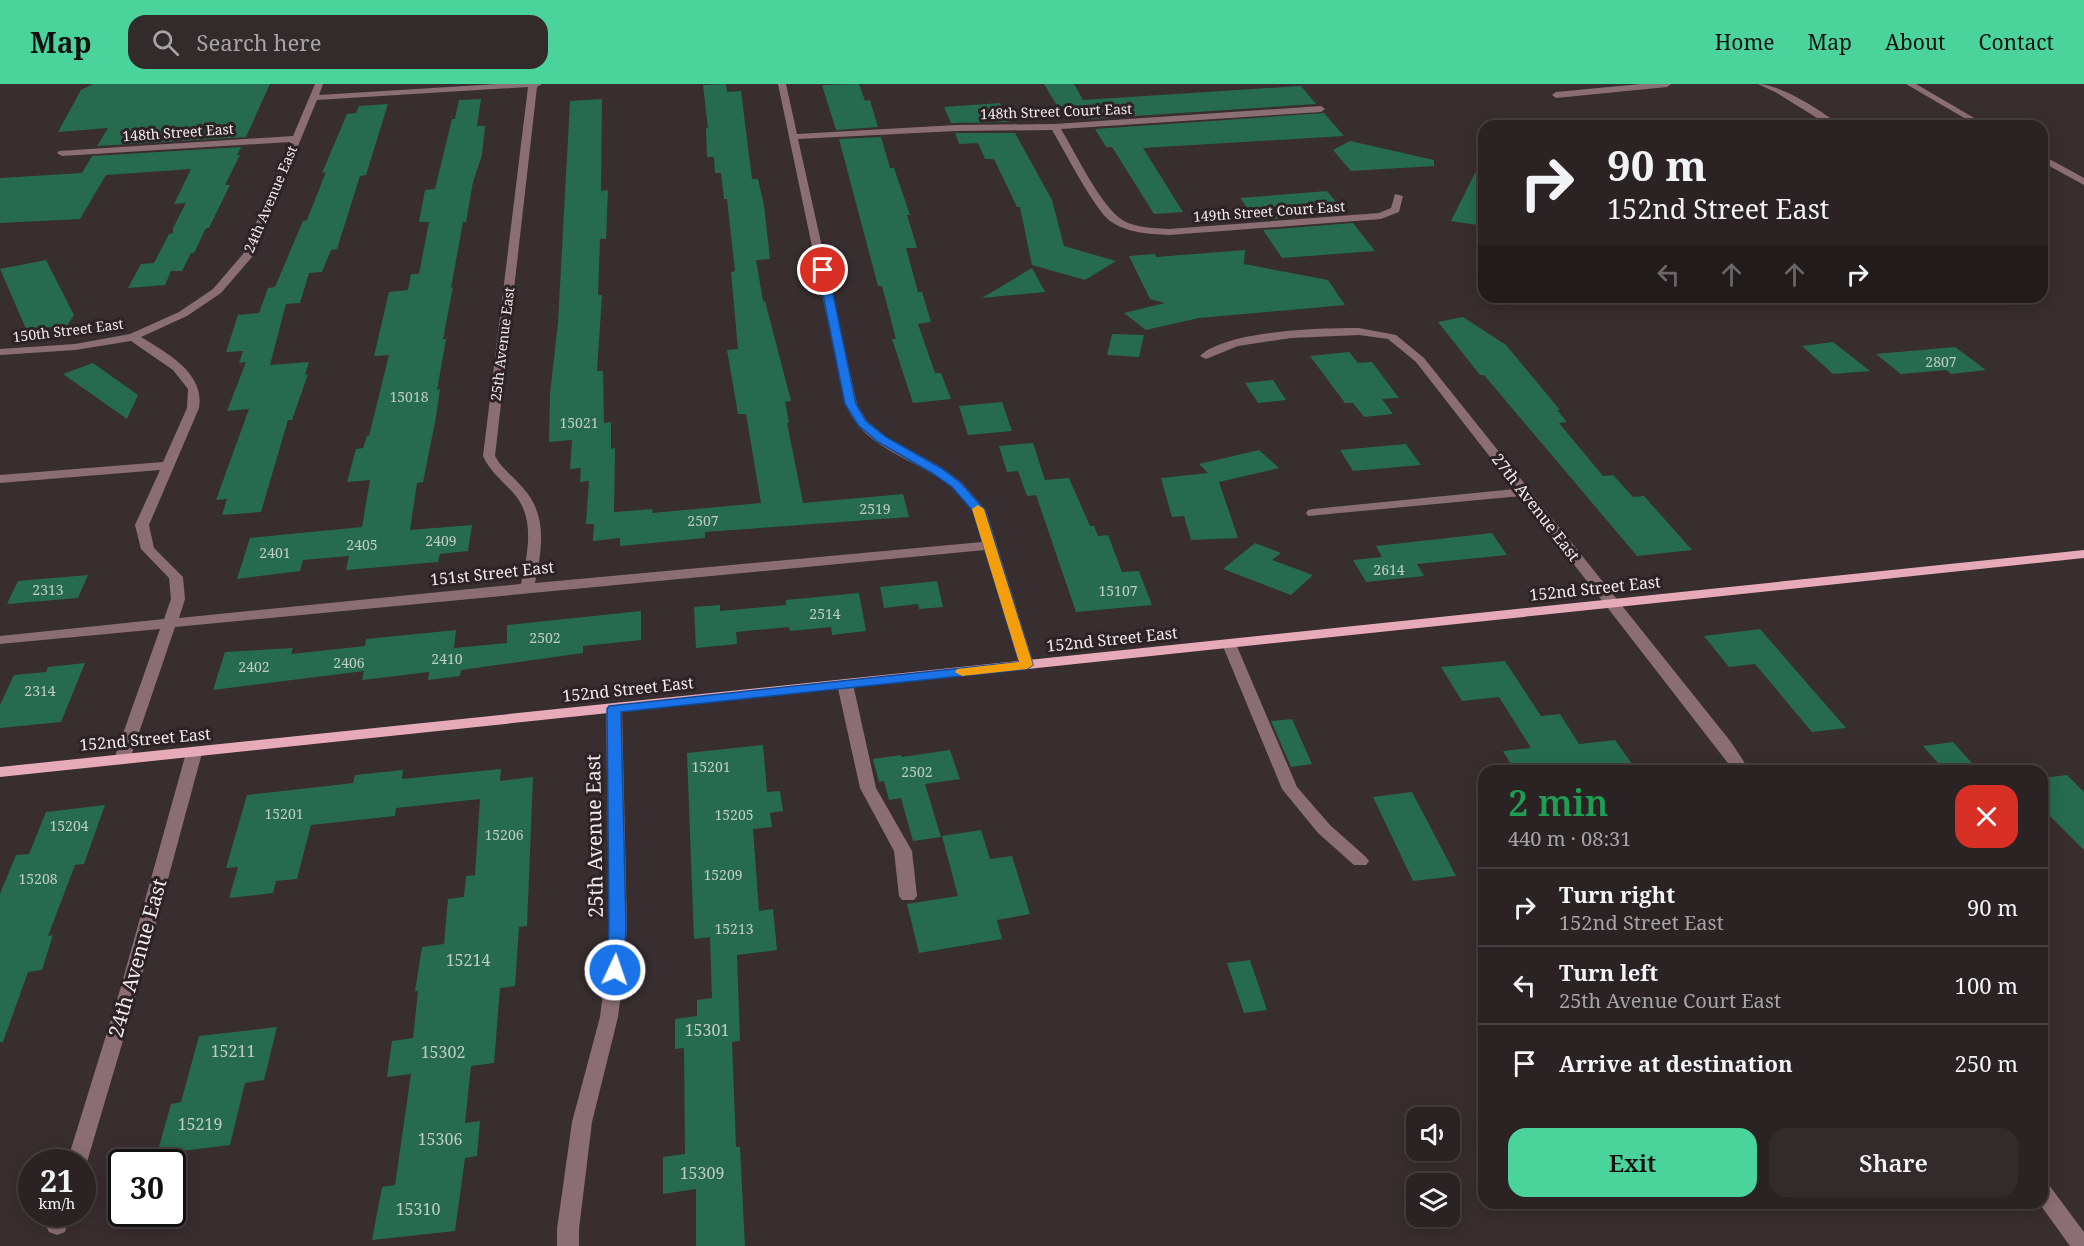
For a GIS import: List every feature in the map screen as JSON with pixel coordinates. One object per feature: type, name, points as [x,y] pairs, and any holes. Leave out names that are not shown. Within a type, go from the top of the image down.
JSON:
[{"type":"main road","name":"152nd Street East","points":[[0,772],[2084,554]]},
{"type":"street","name":"24th Avenue East","points":[[172,319],[201,304],[217,291],[248,255],[319,84]]},
{"type":"street","name":"25th Avenue East","points":[[527,588],[532,567],[535,524],[532,508],[521,492],[492,464],[489,456],[533,84]]},
{"type":"street","points":[[312,98],[537,84]]},
{"type":"street","points":[[782,84],[851,404],[862,423],[882,440],[936,470],[956,485],[979,510],[988,546],[1027,665]]},
{"type":"street","points":[[1556,95],[1667,84]]},
{"type":"street","points":[[1762,84],[1778,90],[1826,120]]},
{"type":"street","points":[[1910,84],[1973,120]]},
{"type":"street","name":"148th Street Court East","points":[[793,137],[956,128],[1055,127],[1321,109]]},
{"type":"street","name":"149th Street Court East","points":[[1055,127],[1106,212],[1118,222],[1138,230],[1169,232],[1381,216],[1396,210],[1398,196]]},
{"type":"street","name":"148th Street East","points":[[62,153],[295,139]]},
{"type":"street","points":[[2048,162],[2084,182]]},
{"type":"street","points":[[2048,171],[2061,170]]},
{"type":"street","name":"150th Street East","points":[[0,352],[75,347],[133,338],[172,319]]},
{"type":"street","name":"27th Avenue East","points":[[1206,356],[1234,344],[1271,338],[1352,331],[1390,336],[1402,342],[1420,360],[1526,492],[1738,765]]},
{"type":"street","points":[[122,759],[178,599],[176,577],[146,548],[142,540],[142,525],[193,408],[194,389],[184,375],[170,363],[133,338]]},
{"type":"street","points":[[0,479],[168,465]]},
{"type":"street","points":[[1313,513],[1526,492]]},
{"type":"street","name":"151st Street East","points":[[0,640],[527,588],[988,546]]},
{"type":"street","points":[[1229,645],[1290,789],[1324,829],[1359,861]]},
{"type":"street","points":[[845,684],[868,788],[903,851],[908,896]]},
{"type":"street","name":"25th Avenue East","points":[[568,1246],[568,1229],[582,1122],[609,1017],[615,970],[618,926],[614,709]]},
{"type":"street","name":"24th Avenue East","points":[[80,1149],[129,990],[194,753]]},
{"type":"street","points":[[2048,1199],[2082,1246]]},
{"type":"building","points":[[93,84],[270,84],[246,137],[97,146],[108,128],[58,132],[81,90]]},
{"type":"building","points":[[726,84],[727,92],[741,91],[752,179],[758,179],[764,205],[770,259],[756,260],[763,301],[765,301],[791,401],[785,402],[789,422],[787,423],[803,503],[903,494],[909,517],[705,532],[705,538],[620,546],[620,538],[593,541],[594,524],[586,524],[589,481],[580,482],[581,468],[570,469],[572,440],[549,442],[550,394],[558,323],[570,101],[602,99],[601,191],[608,190],[606,239],[600,239],[598,295],[602,295],[597,371],[603,371],[604,423],[611,422],[611,449],[615,448],[614,512],[653,509],[652,513],[761,503],[746,414],[738,414],[727,350],[738,349],[731,272],[735,271],[727,199],[724,199],[721,173],[715,173],[714,157],[707,157],[706,128],[708,128],[703,85]]},
{"type":"building","points":[[859,84],[865,101],[870,100],[878,127],[836,130],[822,85]]},
{"type":"building","points":[[1044,84],[1074,84],[1083,100],[1301,86],[1316,104],[1089,119],[1082,108],[1059,109]]},
{"type":"building","points":[[481,99],[477,126],[485,126],[482,155],[473,182],[466,222],[463,222],[443,339],[446,339],[437,390],[440,389],[436,417],[423,482],[417,483],[410,530],[472,525],[468,551],[440,554],[438,562],[346,570],[349,556],[303,560],[300,571],[237,579],[250,538],[362,527],[370,480],[347,482],[356,449],[363,448],[369,436],[389,355],[374,356],[389,292],[408,290],[411,274],[419,274],[429,222],[419,222],[425,190],[435,189],[452,119],[455,119],[459,100]]},
{"type":"building","points":[[1000,103],[1010,122],[951,123],[944,107]]},
{"type":"building","points":[[388,104],[366,175],[360,176],[337,249],[331,250],[322,272],[309,273],[300,303],[286,304],[270,365],[309,362],[305,375],[308,374],[292,420],[288,420],[261,512],[222,515],[227,499],[216,500],[249,409],[227,411],[246,362],[239,363],[243,351],[226,352],[238,315],[259,313],[268,288],[275,287],[303,221],[307,220],[326,172],[322,173],[347,114],[356,113],[359,106]]},
{"type":"building","points":[[1324,113],[1344,136],[1143,148],[1183,212],[1154,214],[1112,147],[1106,147],[1095,129]]},
{"type":"building","points":[[955,133],[1015,133],[1052,200],[1064,246],[1116,261],[1085,280],[1032,265],[1020,207],[1017,207],[994,159],[985,159],[978,143],[959,144]]},
{"type":"building","points":[[881,137],[890,168],[894,168],[910,215],[907,215],[917,248],[906,248],[918,292],[922,292],[931,322],[918,324],[935,373],[941,373],[951,399],[913,403],[892,339],[896,339],[882,286],[878,286],[839,139]]},
{"type":"building","points":[[1350,141],[1434,160],[1434,166],[1351,171],[1333,150]]},
{"type":"building","points":[[241,147],[237,155],[240,155],[225,185],[230,185],[209,228],[206,228],[182,271],[171,271],[165,285],[128,288],[141,264],[154,263],[169,234],[173,233],[173,228],[186,203],[174,204],[191,169],[106,175],[80,219],[0,223],[0,178],[82,173],[92,156]]},
{"type":"building","points":[[1478,167],[1478,225],[1451,221]]},
{"type":"building","points":[[1327,191],[1345,213],[1256,220],[1240,198]]},
{"type":"building","points":[[1353,223],[1375,251],[1282,258],[1263,230]]},
{"type":"building","points":[[1245,250],[1244,264],[1328,280],[1345,305],[1199,318],[1146,330],[1124,313],[1165,303],[1150,299],[1129,256],[1155,254],[1156,257]]},
{"type":"building","points":[[46,260],[74,315],[67,326],[26,329],[0,269]]},
{"type":"building","points":[[1032,268],[1045,292],[982,298]]},
{"type":"building","points":[[1463,317],[1506,345],[1560,410],[1557,410],[1567,422],[1559,423],[1603,476],[1613,475],[1633,497],[1644,496],[1692,550],[1637,556],[1484,375],[1480,375],[1438,322]]},
{"type":"building","points":[[1112,334],[1144,335],[1139,357],[1107,355]]},
{"type":"building","points":[[1833,342],[1870,371],[1833,374],[1802,346]]},
{"type":"building","points":[[1955,347],[1986,370],[1951,374],[1946,370],[1901,374],[1876,354]]},
{"type":"building","points":[[1349,352],[1358,363],[1372,362],[1399,398],[1382,399],[1393,414],[1364,417],[1353,403],[1345,403],[1310,356]]},
{"type":"building","points":[[93,363],[138,395],[127,419],[63,374]]},
{"type":"building","points":[[1273,380],[1286,400],[1258,403],[1245,383]]},
{"type":"building","points":[[1002,402],[1012,431],[968,435],[959,406]]},
{"type":"building","points":[[1033,443],[1045,480],[1069,478],[1090,526],[1094,526],[1098,536],[1108,535],[1122,572],[1139,571],[1152,605],[1076,612],[1036,495],[1027,496],[1018,471],[1007,472],[999,446]]},
{"type":"building","points":[[1406,444],[1421,465],[1353,471],[1340,450]]},
{"type":"building","points":[[1259,450],[1279,468],[1219,482],[1238,538],[1191,540],[1184,516],[1172,517],[1161,478],[1208,473],[1199,464]]},
{"type":"building","points":[[1492,533],[1507,555],[1417,564],[1424,576],[1366,582],[1353,560],[1382,557],[1376,546]]},
{"type":"building","points":[[1255,543],[1281,553],[1272,560],[1313,575],[1291,595],[1223,569]]},
{"type":"building","points":[[88,575],[78,598],[7,604],[18,581]]},
{"type":"building","points":[[937,581],[943,607],[919,609],[918,604],[884,608],[880,587]]},
{"type":"building","points":[[859,593],[866,631],[832,635],[831,627],[790,631],[789,627],[736,632],[737,644],[696,648],[694,607],[720,605],[720,611],[786,605],[786,600]]},
{"type":"building","points":[[641,611],[641,640],[583,646],[583,653],[461,670],[460,676],[428,680],[429,672],[362,680],[364,671],[213,690],[225,652],[293,648],[291,654],[365,646],[366,639],[456,630],[454,648],[507,643],[507,625]]},
{"type":"building","points":[[1760,629],[1846,728],[1812,732],[1755,664],[1729,667],[1704,636]]},
{"type":"building","points":[[1505,661],[1541,716],[1560,714],[1579,744],[1615,740],[1633,765],[1511,765],[1503,751],[1531,748],[1499,697],[1462,701],[1441,667]]},
{"type":"building","points":[[85,663],[61,722],[0,728],[0,705],[14,675],[46,672],[48,667]]},
{"type":"building","points":[[1292,719],[1312,764],[1291,767],[1271,721]]},
{"type":"building","points":[[1953,742],[1974,765],[1940,765],[1923,746]]},
{"type":"building","points":[[763,745],[767,792],[780,791],[783,811],[770,813],[772,827],[753,829],[759,911],[773,909],[777,950],[737,955],[740,1041],[732,1042],[736,1147],[740,1147],[745,1246],[696,1246],[696,1189],[663,1194],[663,1157],[685,1154],[684,1048],[675,1049],[675,1019],[697,1016],[697,1000],[712,998],[710,937],[694,939],[687,753]]},
{"type":"building","points":[[950,750],[960,779],[925,784],[941,837],[913,841],[901,798],[889,800],[884,781],[879,782],[873,759]]},
{"type":"building","points":[[501,769],[500,781],[533,777],[527,926],[519,927],[515,986],[500,988],[494,1063],[471,1066],[465,1123],[480,1121],[477,1156],[465,1158],[455,1231],[372,1240],[382,1187],[395,1185],[411,1074],[387,1077],[392,1041],[413,1038],[418,991],[415,991],[422,947],[444,944],[448,899],[464,897],[466,876],[475,875],[480,799],[396,808],[395,816],[311,825],[297,879],[276,881],[273,893],[229,898],[238,867],[226,868],[247,795],[353,783],[355,775],[403,770],[402,779]]},
{"type":"building","points":[[2067,775],[2084,792],[2084,850],[2048,814],[2048,777]]},
{"type":"building","points":[[1412,792],[1456,876],[1413,881],[1373,797]]},
{"type":"building","points":[[105,805],[84,864],[75,865],[48,936],[53,935],[42,970],[28,972],[3,1042],[0,1042],[0,894],[16,855],[29,854],[46,812]]},
{"type":"building","points":[[981,830],[990,859],[1012,856],[1030,914],[997,920],[1002,939],[919,953],[907,904],[958,896],[942,836]]},
{"type":"building","points":[[1250,960],[1267,1010],[1244,1013],[1227,963]]},
{"type":"building","points":[[277,1027],[264,1080],[245,1083],[230,1145],[186,1150],[158,1149],[171,1104],[181,1102],[199,1036]]},
{"type":"slow traffic","points":[[962,672],[1027,665],[978,509]]},
{"type":"route","points":[[615,970],[618,926],[614,709],[1027,665],[988,546],[979,510],[956,485],[936,470],[882,440],[862,423],[856,414],[851,404],[823,270]]}]
